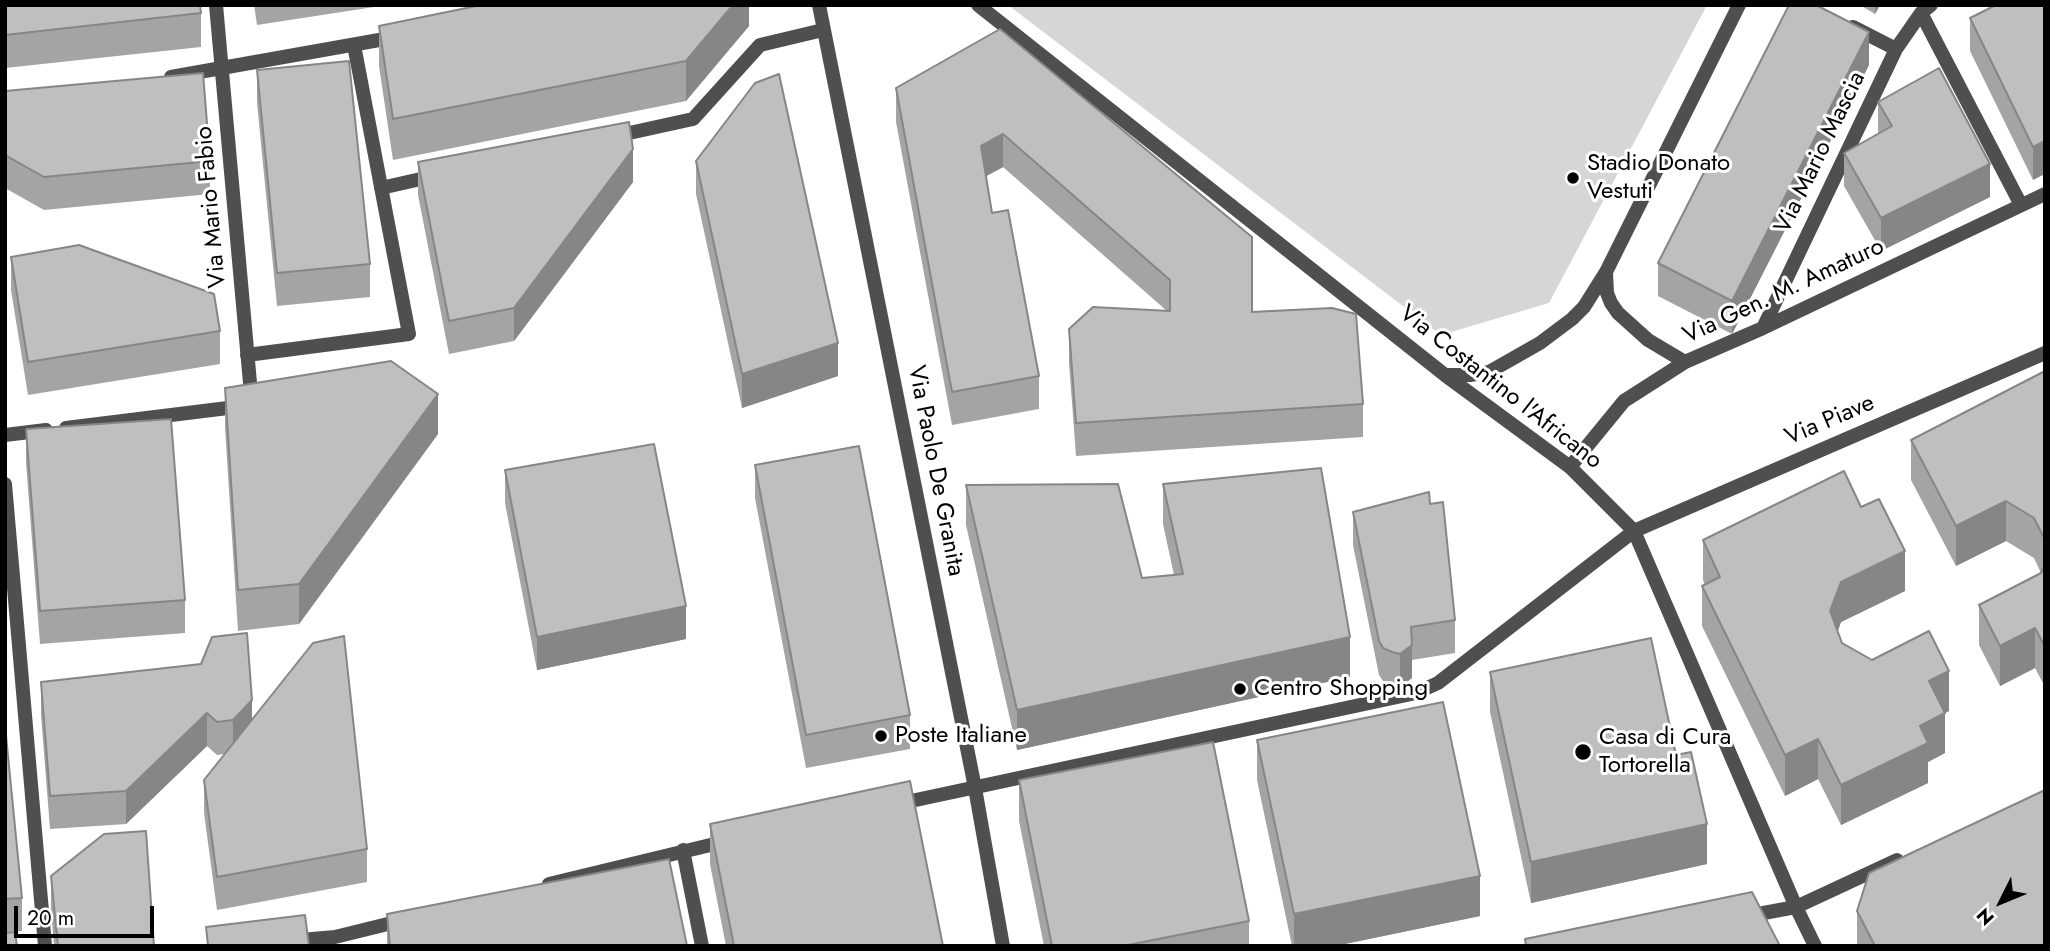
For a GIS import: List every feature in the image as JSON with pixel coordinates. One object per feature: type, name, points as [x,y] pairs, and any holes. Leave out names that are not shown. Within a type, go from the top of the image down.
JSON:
[{"type":"street","name":"Via Mario Fabio","points":[[5,435],[252,404],[216,5]]},
{"type":"street","name":"Via Paolo De Granita","points":[[819,5],[975,788],[1003,946]]},
{"type":"street","name":"Via Costantino l'Africano","points":[[978,5],[1446,375],[1570,467],[1634,531],[1815,946]]},
{"type":"street","points":[[1446,375],[1489,372],[1540,343],[1578,313],[1606,272],[1739,5]]},
{"type":"street","points":[[1926,9],[2021,205]]},
{"type":"street","name":"Via Mario Mascia","points":[[1763,328],[1896,49],[1926,9]]},
{"type":"street","points":[[1836,18],[1896,49]]},
{"type":"street","points":[[598,140],[693,119],[760,45],[823,30]]},
{"type":"street","points":[[155,79],[408,35]]},
{"type":"street","points":[[247,355],[409,334],[354,45]]},
{"type":"street","points":[[381,188],[449,173]]},
{"type":"street","name":"Via Gen. M. Amaturo","points":[[1570,467],[1624,401],[1685,362],[1763,328],[2045,194]]},
{"type":"street","points":[[1606,272],[1607,292],[1618,313],[1648,340],[1685,362]]},
{"type":"street","name":"Via Piave","points":[[882,808],[1416,693],[1438,683],[1634,531],[2045,354]]},
{"type":"street","points":[[5,484],[45,946]]},
{"type":"street","points":[[536,887],[736,839]]},
{"type":"street","points":[[683,850],[702,946]]},
{"type":"street","points":[[1730,919],[1796,907],[1908,855]]},
{"type":"street","points":[[271,942],[335,936],[415,917]]},
{"type":"shaded area","points":[[1008,5],[1707,5],[1549,303],[1441,335]]},
{"type":"building","points":[[5,5],[200,5],[201,13],[5,35]]},
{"type":"building","points":[[481,5],[733,5],[686,61],[393,119],[379,26]]},
{"type":"building","points":[[1789,5],[1816,5],[1869,32],[1732,301],[1658,263]]},
{"type":"building","points":[[1996,5],[2045,5],[2045,141],[2033,147],[1970,18]]},
{"type":"building","points":[[1000,29],[1252,237],[1252,312],[1332,308],[1356,314],[1363,404],[1076,423],[1069,329],[1093,307],[1170,311],[1170,280],[1003,134],[981,146],[992,213],[1008,210],[1039,376],[952,392],[896,88]]},
{"type":"building","points":[[349,61],[370,264],[277,273],[257,70]]},
{"type":"building","points":[[1939,68],[1990,164],[1881,218],[1844,153],[1892,126],[1878,102]]},
{"type":"building","points":[[203,73],[210,161],[44,177],[5,155],[5,91]]},
{"type":"building","points":[[779,74],[838,343],[742,374],[696,161],[755,83]]},
{"type":"building","points":[[629,122],[633,149],[514,308],[449,321],[418,162]]},
{"type":"building","points":[[79,245],[214,294],[220,331],[28,362],[11,257]]},
{"type":"building","points":[[391,361],[438,394],[299,584],[238,590],[225,388]]},
{"type":"building","points":[[2045,371],[2045,540],[2034,518],[2006,501],[1956,526],[1911,440]]},
{"type":"building","points":[[171,419],[185,600],[40,611],[26,429]]},
{"type":"building","points":[[654,444],[686,606],[537,637],[505,470]]},
{"type":"building","points":[[859,446],[910,715],[806,735],[755,465]]},
{"type":"building","points":[[1321,468],[1350,637],[1017,710],[966,485],[1118,484],[1142,578],[1183,574],[1163,484]]},
{"type":"building","points":[[1844,471],[1861,507],[1879,499],[1905,551],[1841,582],[1830,611],[1842,643],[1872,660],[1929,631],[1949,671],[1929,681],[1945,713],[1920,726],[1928,743],[1841,785],[1818,739],[1785,755],[1702,586],[1720,577],[1703,540]]},
{"type":"building","points":[[1429,492],[1430,504],[1443,502],[1455,620],[1411,627],[1412,645],[1400,654],[1383,648],[1379,641],[1353,512]]},
{"type":"building","points":[[2045,564],[2045,647],[2035,628],[2000,646],[1979,605],[2041,573]]},
{"type":"building","points":[[247,633],[252,700],[233,720],[217,722],[207,713],[126,791],[50,796],[41,682],[201,664],[212,637]]},
{"type":"building","points":[[344,636],[367,849],[217,877],[204,780],[313,643]]},
{"type":"building","name":"Casa di Cura Tortorella","points":[[1651,638],[1676,755],[1691,752],[1707,824],[1531,862],[1490,672]]},
{"type":"building","points":[[1443,702],[1480,876],[1294,914],[1257,740]]},
{"type":"building","points":[[5,725],[22,898],[5,899]]},
{"type":"building","points":[[1213,742],[1249,921],[1123,946],[1052,946],[1019,780]]},
{"type":"building","points":[[910,781],[943,946],[734,946],[710,824]]},
{"type":"building","points":[[2045,790],[2045,946],[1875,946],[1857,911],[1869,873]]},
{"type":"building","points":[[146,831],[154,946],[58,946],[51,876],[104,834]]},
{"type":"building","points":[[669,859],[687,946],[390,946],[387,914]]},
{"type":"building","points":[[1752,892],[1780,946],[1526,946],[1525,939]]},
{"type":"building","points":[[305,915],[309,946],[208,946],[206,927]]},
{"type":"building","points":[[15,932],[17,946],[5,946],[5,933]]},
{"type":"place","name":"Stadio Donato Vestuti","points":[[1573,178]]},
{"type":"place","name":"Centro Shopping","points":[[1240,689]]},
{"type":"place","name":"Poste Italiane","points":[[881,736]]},
{"type":"place","name":"Casa di Cura Tortorella","points":[[1583,752]]}]
